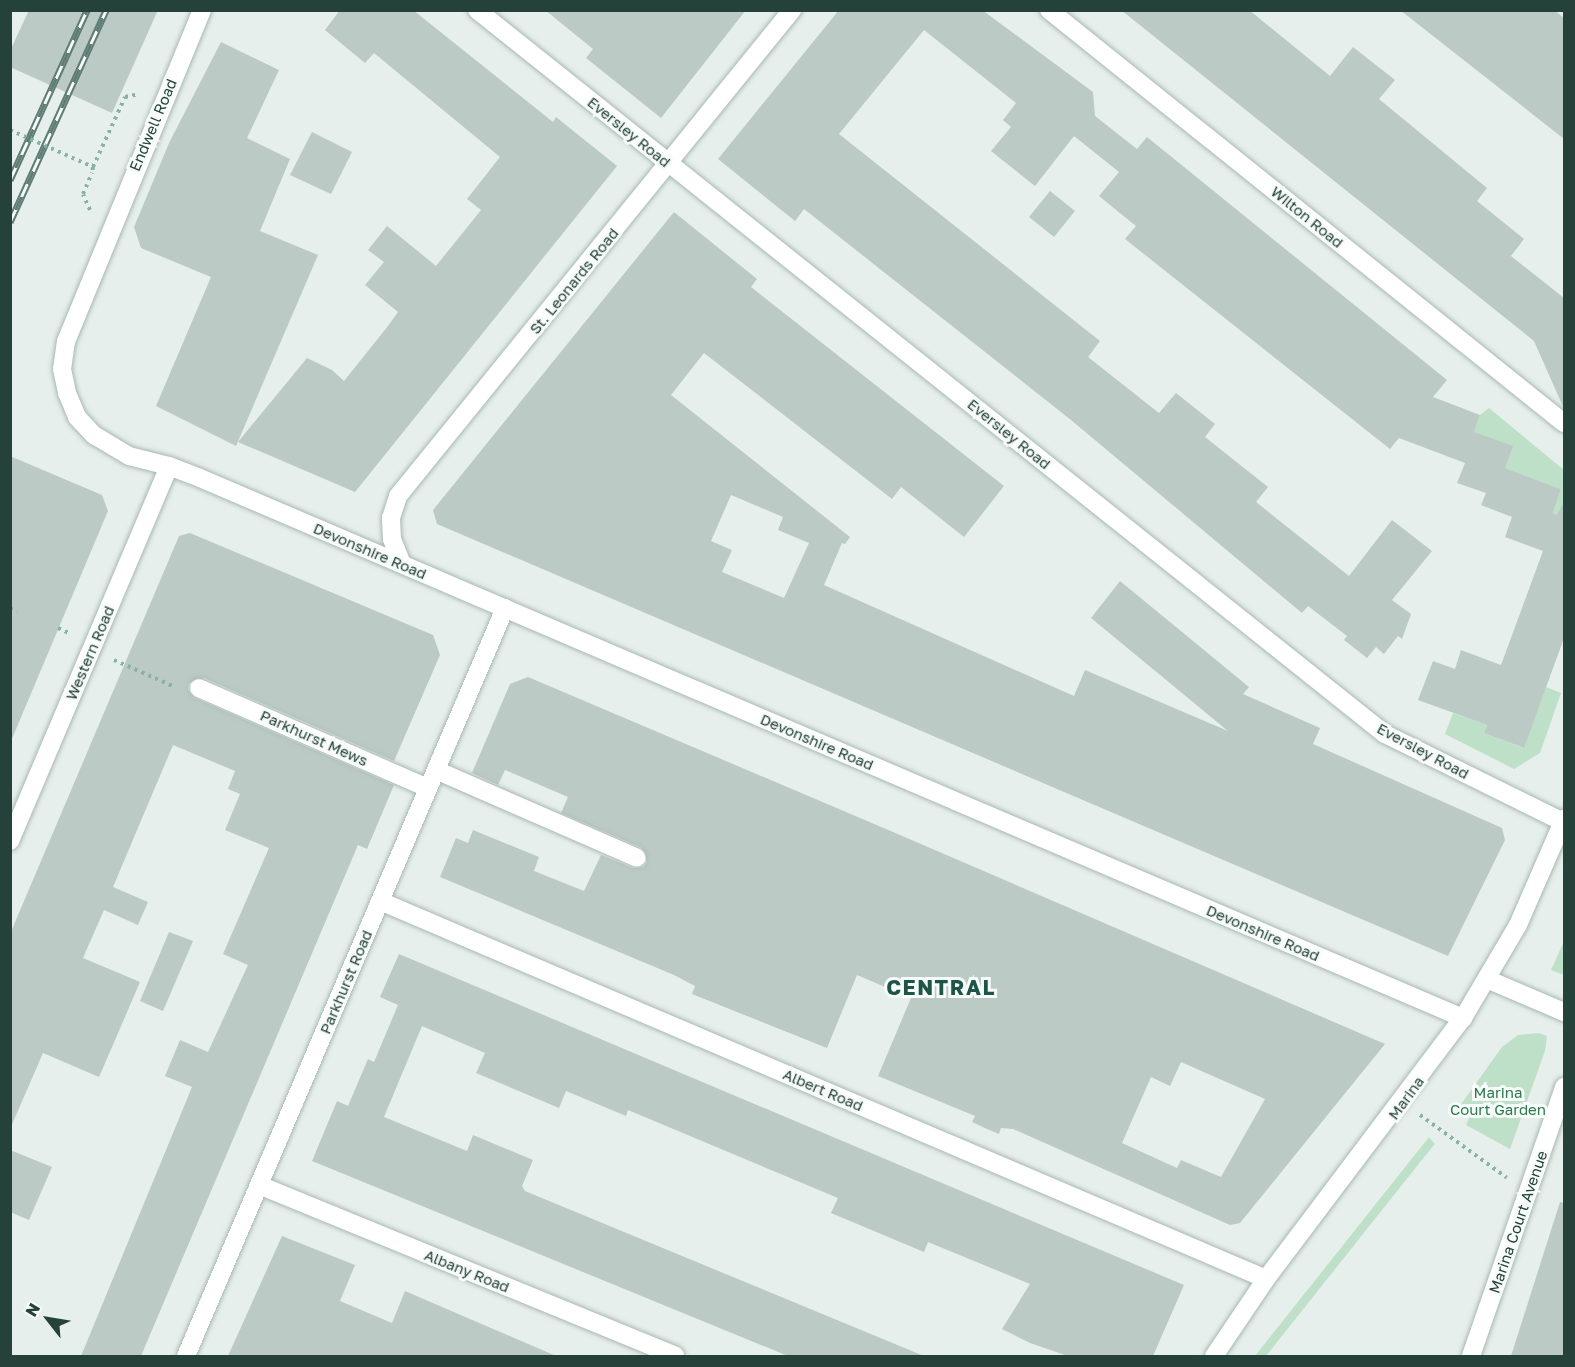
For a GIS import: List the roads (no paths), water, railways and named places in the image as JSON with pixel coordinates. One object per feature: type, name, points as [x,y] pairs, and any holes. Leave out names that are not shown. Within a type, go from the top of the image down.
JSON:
[{"type":"street","name":"Endwell Road","points":[[169,466],[129,456],[94,435],[77,417],[67,393],[62,369],[66,341],[105,241],[202,10]]},
{"type":"street","name":"Eversley Road","points":[[477,10],[1385,734],[1564,821]]},
{"type":"street","name":"St. Leonards Road","points":[[402,564],[392,539],[391,518],[398,496],[792,10]]},
{"type":"street","name":"Wilton Road","points":[[1049,10],[1564,423]]},
{"type":"street","name":"Devonshire Road","points":[[169,466],[1464,1018]]},
{"type":"street","name":"Western Road","points":[[10,841],[169,466]]},
{"type":"street","name":"Parkhurst Road","points":[[186,1356],[505,608]]},
{"type":"street","name":"Parkhurst Mews","points":[[199,688],[428,788]]},
{"type":"street","points":[[436,770],[637,858]]},
{"type":"street","name":"Marina","points":[[1214,1356],[1266,1279],[1402,1103],[1489,980],[1542,876],[1564,821]]},
{"type":"street","name":"Albert Road","points":[[380,901],[1266,1279]]},
{"type":"street","points":[[1489,980],[1564,1012]]},
{"type":"street","name":"Marina Court Avenue","points":[[1471,1356],[1564,1087]]},
{"type":"street","name":"Albany Road","points":[[259,1185],[675,1356]]},
{"type":"railway","points":[[10,180],[87,10]]},
{"type":"railway","points":[[10,222],[106,10]]},
{"type":"district","name":"CENTRAL","points":[[941,987]]},
{"type":"park label","name":"Marina Court Garden","points":[[1498,1100]]}]
